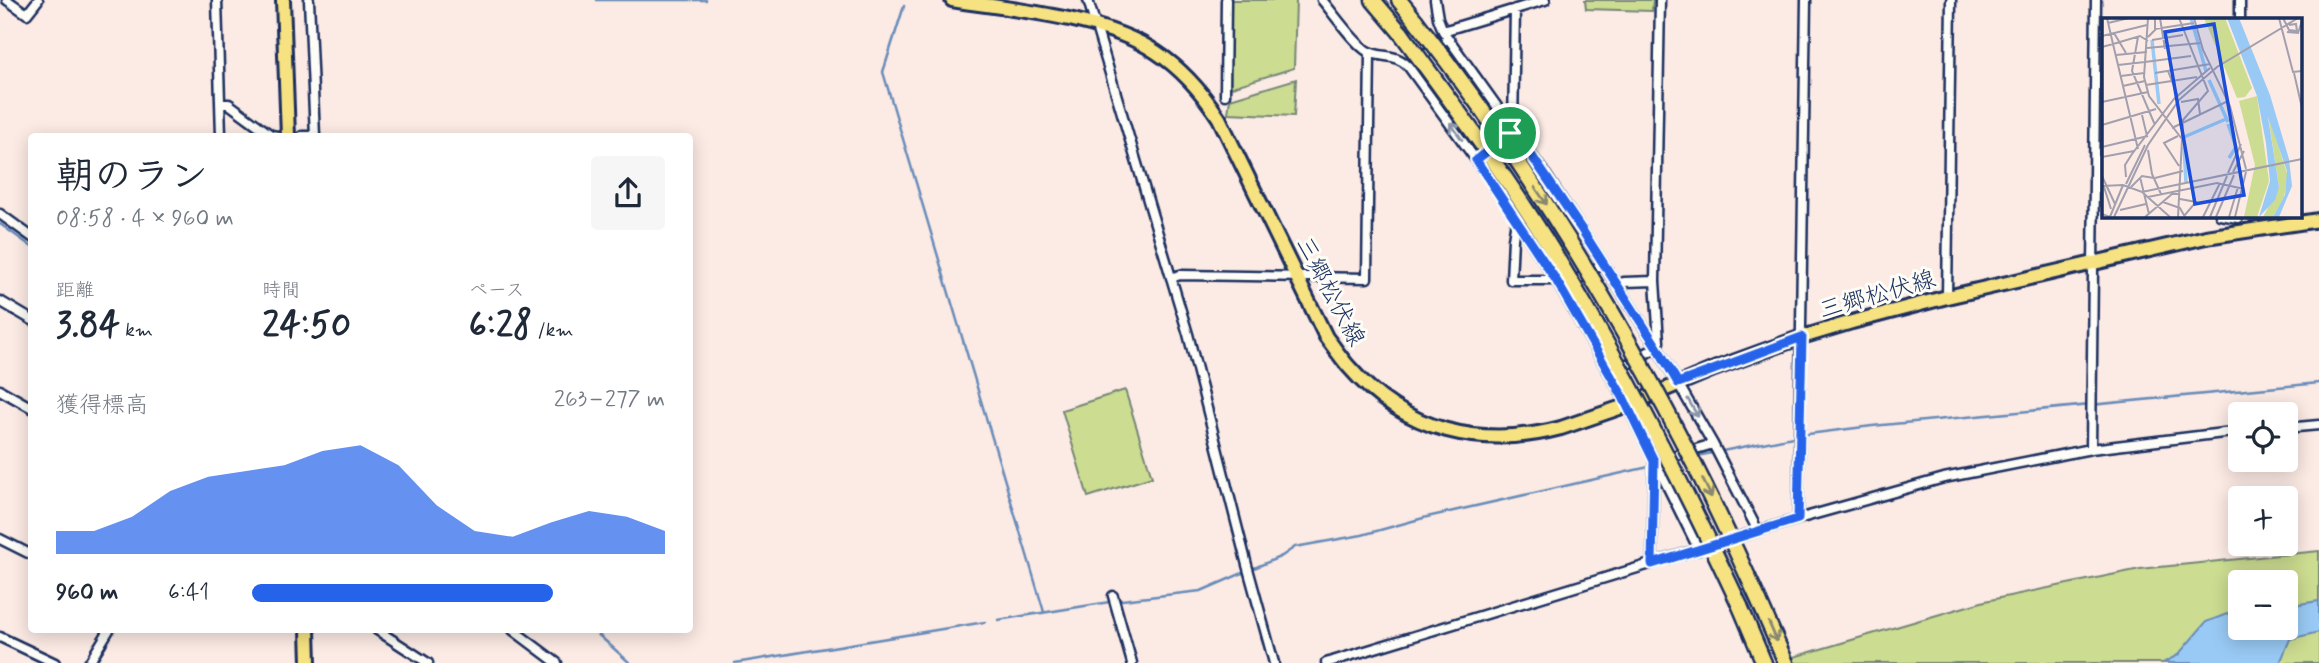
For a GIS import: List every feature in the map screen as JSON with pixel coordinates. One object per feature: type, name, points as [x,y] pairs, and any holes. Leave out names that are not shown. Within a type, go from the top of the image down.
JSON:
[{"type":"highway","points":[[1373,0],[1454,104],[1554,253],[1611,350],[1690,500],[1764,663]]},
{"type":"highway","points":[[1399,0],[1469,92],[1572,243],[1629,341],[1728,531],[1786,663]]},
{"type":"main road","points":[[283,0],[288,133]]},
{"type":"main road","name":"三郷松伏線","points":[[952,0],[1096,26],[1154,51],[1189,78],[1207,100],[1237,152],[1326,337],[1349,367],[1366,385],[1392,405],[1434,426],[1482,437],[1510,438],[1561,428],[1628,405],[1678,383],[1802,337],[1947,297],[2093,264],[2238,221],[2319,220]]},
{"type":"main road","points":[[308,633],[309,663]]},
{"type":"street","points":[[7,0],[27,14],[38,0]]},
{"type":"street","points":[[309,0],[315,133]]},
{"type":"street","points":[[1088,0],[1211,416],[1247,565],[1275,663]]},
{"type":"street","points":[[1225,95],[1226,0]]},
{"type":"street","points":[[1322,0],[1362,47],[1370,53],[1401,59],[1408,66],[1476,160],[1556,280],[1611,374],[1699,550]]},
{"type":"street","points":[[1435,0],[1438,18],[1446,34],[1513,128],[1657,347],[1716,449],[1758,531]]},
{"type":"street","points":[[1408,66],[1446,34],[1545,0]]},
{"type":"street","points":[[1611,374],[1657,347],[1659,338],[1655,281],[1660,0]]},
{"type":"street","points":[[1798,519],[1806,0]]},
{"type":"street","points":[[1947,297],[1951,0]]},
{"type":"street","points":[[2091,449],[2093,264],[2099,213],[2096,0]]},
{"type":"street","points":[[2240,0],[2240,18]]},
{"type":"street","points":[[219,3],[221,133]]},
{"type":"street","points":[[1476,160],[1513,128],[1514,9]]},
{"type":"street","points":[[1171,278],[1180,275],[1367,278],[1370,53]]},
{"type":"street","points":[[219,104],[229,104],[268,133]]},
{"type":"street","points":[[0,214],[28,234]]},
{"type":"street","points":[[1516,220],[1511,280],[1556,280]]},
{"type":"street","points":[[1561,289],[1603,264]]},
{"type":"street","points":[[1618,286],[1624,282],[1655,281]]},
{"type":"street","points":[[0,301],[28,318]]},
{"type":"street","points":[[0,390],[28,406]]},
{"type":"street","points":[[2298,427],[2319,425]]},
{"type":"street","points":[[1326,663],[1589,581],[1944,478],[2091,449],[2228,432]]},
{"type":"street","points":[[1655,464],[1716,449]]},
{"type":"street","points":[[1652,564],[1655,464]]},
{"type":"street","points":[[0,539],[28,553]]},
{"type":"street","points":[[1114,596],[1132,663]]},
{"type":"street","points":[[89,663],[107,633]]},
{"type":"street","points":[[382,633],[428,663]]},
{"type":"street","points":[[517,633],[557,663]]},
{"type":"street","points":[[0,637],[55,663]]},
{"type":"green space","points":[[1230,0],[1296,0],[1294,68],[1229,88]]},
{"type":"green space","points":[[1585,0],[1653,0],[1652,11],[1586,9]]},
{"type":"green space","points":[[1296,79],[1294,116],[1228,113],[1230,99]]},
{"type":"green space","points":[[1125,390],[1152,477],[1088,497],[1062,410]]},
{"type":"green space","points":[[2319,551],[2319,663],[1773,663],[1985,601],[2140,569],[2269,556],[2298,556],[2298,553]]},
{"type":"water","points":[[2319,601],[2319,632],[2298,637],[2298,604]]},
{"type":"water","points":[[2228,614],[2228,640],[2290,640],[2280,663],[2163,663],[2178,655],[2206,622]]},
{"type":"waterway","points":[[597,0],[706,0]]},
{"type":"waterway","points":[[904,6],[883,72],[1044,612]]},
{"type":"waterway","points":[[0,224],[28,244]]},
{"type":"waterway","points":[[1697,456],[1808,434],[1872,426],[2319,383]]},
{"type":"waterway","points":[[998,620],[1122,600],[1201,591],[1282,556],[1295,547],[1362,535],[1427,517],[1653,466]]},
{"type":"waterway","points":[[735,663],[985,622]]},
{"type":"waterway","points":[[596,633],[630,663]]},
{"type":"route","points":[[1513,128],[1546,175],[1678,383],[1802,337],[1798,519],[1652,564],[1654,461],[1623,397],[1556,280],[1476,160],[1510,133],[1513,128]]}]
